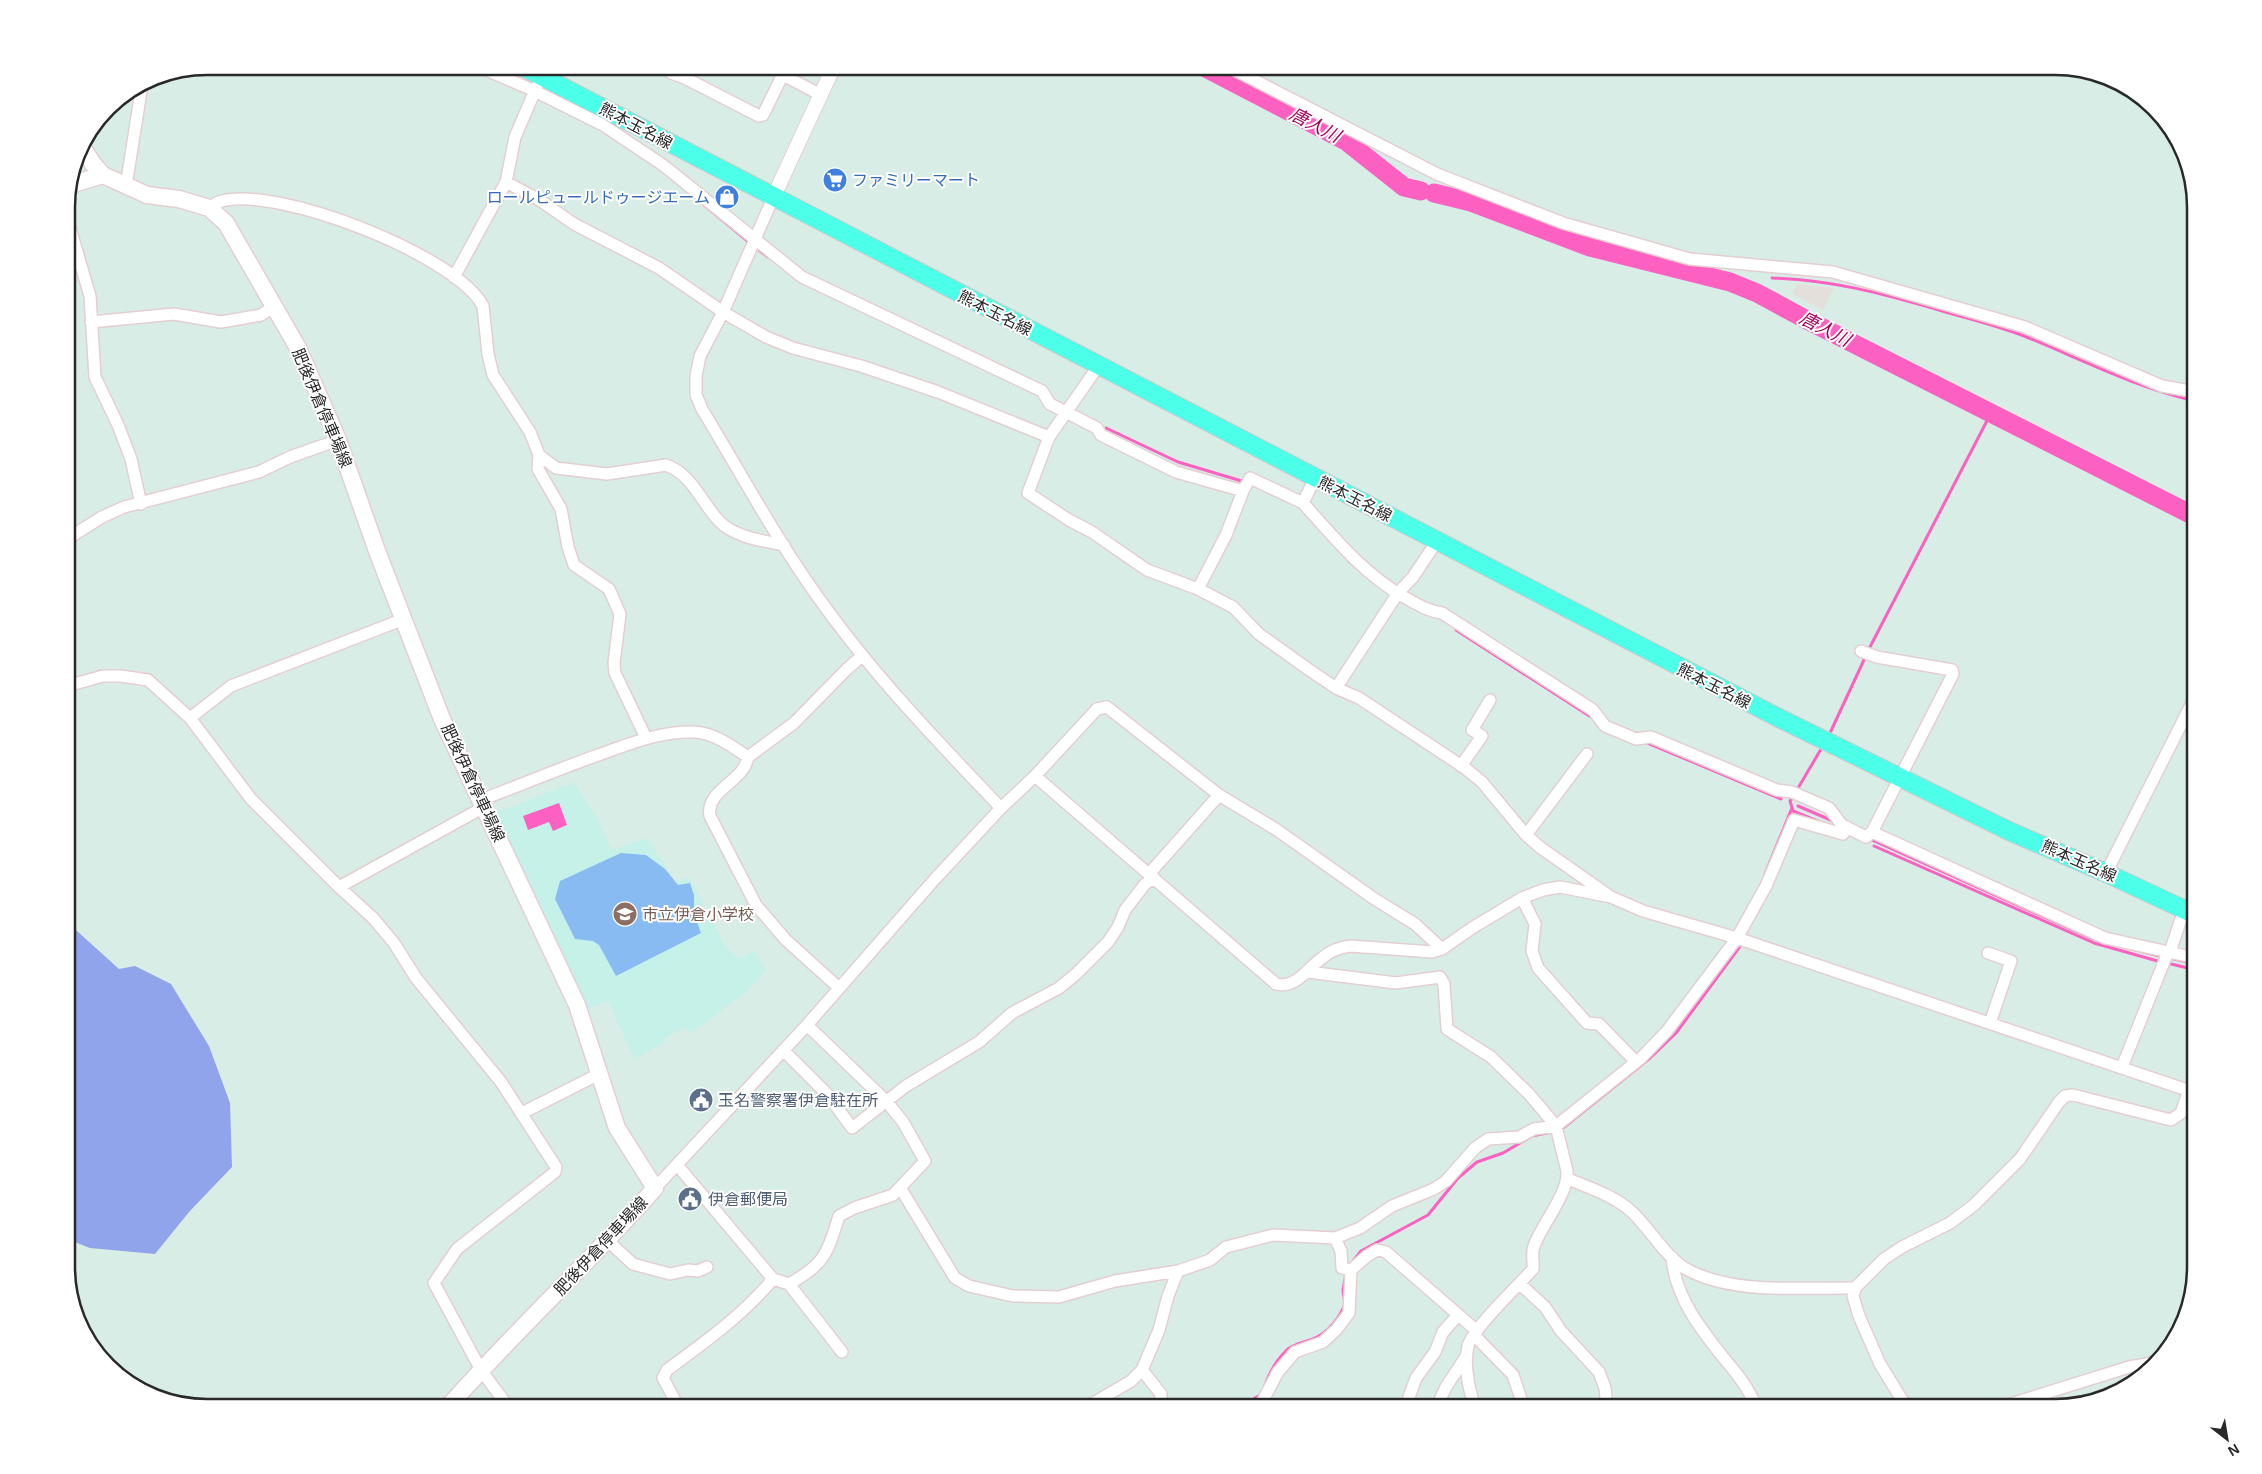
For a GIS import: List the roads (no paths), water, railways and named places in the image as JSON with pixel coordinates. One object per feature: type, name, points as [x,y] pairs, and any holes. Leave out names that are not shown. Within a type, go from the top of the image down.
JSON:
[{"type":"main road","name":"熊本玉名線","points":[[527,75],[535,91],[773,198],[1100,365],[1679,668],[1899,779],[2009,831],[2187,911]]},
{"type":"main road","points":[[78,183],[103,175],[87,154]]},
{"type":"main road","name":"肥後伊倉停車場線","points":[[103,175],[147,195],[179,199],[209,208],[226,223],[273,308],[298,348],[338,440],[376,551],[442,719],[576,1005],[617,1128],[655,1188],[608,1241],[481,1370],[455,1399]]},
{"type":"street","points":[[498,75],[603,125],[663,165],[752,246],[802,276],[1042,390],[1050,404],[1098,428],[1100,436],[1176,472],[1245,487]]},
{"type":"street","points":[[677,75],[760,116],[763,114],[783,75]]},
{"type":"street","points":[[791,75],[821,95]]},
{"type":"street","points":[[830,75],[723,312],[700,356],[696,376],[696,395],[702,409],[784,545],[827,610],[862,656],[923,726],[1001,808]]},
{"type":"street","points":[[1244,75],[1437,174],[1563,223],[1690,259],[1833,272],[2025,327],[2162,386],[2187,390]]},
{"type":"street","points":[[454,277],[506,182],[515,137],[535,91]]},
{"type":"street","points":[[126,186],[141,93]]},
{"type":"street","points":[[506,182],[541,201],[574,224],[659,268],[723,312],[766,337],[793,348],[861,366],[938,392],[1049,437]]},
{"type":"street","points":[[209,208],[220,201],[231,199],[265,202],[324,214],[397,242],[454,277],[479,300],[482,306],[488,354],[493,375],[530,432],[539,455],[538,469],[543,481],[561,509],[568,548],[574,565],[609,589],[620,614],[614,663],[615,673],[646,738]]},
{"type":"street","points":[[75,247],[90,296],[95,377],[118,425],[131,459],[141,504]]},
{"type":"street","points":[[91,322],[174,314],[221,322],[261,315],[273,308]]},
{"type":"street","points":[[1100,365],[1049,437],[1028,492],[1069,520],[1092,532],[1146,570],[1198,589],[1233,607],[1259,634],[1336,688],[1359,698],[1462,766],[1482,782],[1526,835],[1541,848],[1611,897],[1642,911],[1737,938],[2187,1089]]},
{"type":"street","points":[[75,533],[124,507],[259,472],[290,457],[338,440]]},
{"type":"street","points":[[539,455],[556,468],[592,473],[607,474],[666,465],[684,474],[719,522],[729,530],[784,545]]},
{"type":"street","points":[[1198,589],[1230,526],[1250,478],[1304,503],[1355,561],[1398,593],[1428,611],[1442,613],[1593,710],[1598,714],[1605,726],[1636,739],[1651,736],[1777,790],[1796,793],[1829,808],[1842,825],[1866,836],[1872,832],[1953,674],[1952,670],[1865,652]]},
{"type":"street","points":[[1304,503],[1315,478]]},
{"type":"street","points":[[1336,688],[1398,593],[1413,577],[1437,541]]},
{"type":"street","points":[[190,718],[231,686],[404,619]]},
{"type":"street","points":[[838,987],[786,940],[756,905],[710,816],[708,808],[711,800],[746,767],[748,757],[794,723],[862,656]]},
{"type":"street","points":[[75,684],[103,676],[121,676],[148,680],[190,718],[251,799],[339,887],[374,918],[394,943],[416,978],[501,1082],[556,1167],[555,1172],[457,1249],[434,1283],[481,1370],[502,1399]]},
{"type":"street","points":[[1462,766],[1482,736],[1472,730],[1490,700]]},
{"type":"street","points":[[655,1188],[678,1166],[807,1025],[838,987],[1001,808],[1036,776],[1097,708],[1108,707],[1219,795],[1277,830],[1373,898],[1415,924],[1442,950]]},
{"type":"street","points":[[2106,873],[2187,713]]},
{"type":"street","points":[[339,887],[482,804],[646,738],[694,732],[722,740],[748,757]]},
{"type":"street","points":[[1526,835],[1587,754]]},
{"type":"street","points":[[1036,776],[1276,984],[1282,986],[1290,984],[1308,972],[1322,958],[1340,947],[1351,946],[1418,952],[1442,950],[1472,928],[1522,898],[1543,890],[1560,887],[1611,897]]},
{"type":"street","points":[[783,1050],[828,1095],[852,1128],[906,1086],[979,1042],[1012,1014],[1059,988],[1076,974],[1108,942],[1118,927],[1125,910],[1219,795]]},
{"type":"street","points":[[900,1189],[955,1278],[969,1286],[1013,1296],[1059,1297],[1115,1281],[1178,1271],[1210,1260],[1226,1247],[1273,1236],[1335,1238],[1360,1228],[1392,1206],[1434,1189],[1446,1181],[1475,1148],[1488,1139],[1519,1136],[1534,1129],[1556,1126],[1636,1062],[1667,1031],[1737,938],[1766,886],[1794,820],[1843,834],[1847,827]]},
{"type":"street","points":[[1872,832],[2105,938],[2167,956],[2187,957]]},
{"type":"street","points":[[1522,898],[1535,924],[1532,951],[1538,968],[1587,1024],[1599,1024],[1636,1062]]},
{"type":"street","points":[[2122,1067],[2167,956],[2187,918]]},
{"type":"street","points":[[1988,953],[2011,961],[1990,1023]]},
{"type":"street","points":[[1308,972],[1396,983],[1440,978],[1444,984],[1447,1029],[1491,1057],[1529,1094],[1556,1126],[1568,1179],[1565,1190],[1554,1206],[1533,1248],[1534,1262],[1532,1269],[1475,1333],[1468,1346],[1468,1382],[1472,1399]]},
{"type":"street","points":[[789,1284],[818,1264],[828,1252],[839,1216],[854,1208],[893,1195],[925,1161],[903,1122],[887,1102],[807,1025]]},
{"type":"street","points":[[522,1113],[599,1074]]},
{"type":"street","points":[[1901,1399],[1880,1364],[1859,1316],[1853,1296],[1855,1288],[1884,1259],[1902,1247],[1950,1223],[1974,1205],[2020,1159],[2058,1102],[2066,1096],[2073,1095],[2170,1120],[2181,1113],[2187,1101]]},
{"type":"street","points":[[678,1166],[774,1279],[789,1284],[842,1352]]},
{"type":"street","points":[[1568,1179],[1612,1197],[1631,1211],[1672,1257],[1688,1270],[1720,1282],[1742,1286],[1855,1288]]},
{"type":"street","points":[[1335,1238],[1341,1251],[1342,1268],[1348,1269],[1377,1250],[1386,1252],[1458,1315],[1475,1333],[1513,1375],[1521,1399]]},
{"type":"street","points":[[608,1241],[633,1264],[670,1274],[688,1270],[698,1271],[707,1267]]},
{"type":"street","points":[[1672,1257],[1674,1275],[1696,1324],[1739,1376],[1751,1399]]},
{"type":"street","points":[[1264,1399],[1278,1372],[1295,1352],[1323,1342],[1336,1330],[1349,1313],[1351,1305],[1348,1269]]},
{"type":"street","points":[[1100,1399],[1131,1381],[1142,1370],[1159,1330],[1168,1296],[1178,1271]]},
{"type":"street","points":[[674,1399],[663,1378],[667,1370],[730,1323],[774,1279]]},
{"type":"street","points":[[1520,1284],[1545,1307],[1561,1331],[1599,1372],[1605,1388],[1606,1399]]},
{"type":"street","points":[[1408,1399],[1416,1378],[1436,1352],[1443,1332],[1458,1315]]},
{"type":"street","points":[[1440,1399],[1467,1355]]},
{"type":"street","points":[[2027,1399],[2129,1367],[2143,1365]]},
{"type":"street","points":[[1142,1370],[1158,1388],[1160,1399]]},
{"type":"waterway","name":"唐人川","points":[[1219,75],[1346,141],[1404,187],[1421,191]]},
{"type":"waterway","name":"唐人川","points":[[1434,193],[1471,202],[1590,247],[1730,282],[1757,293],[2187,512]]},
{"type":"waterway","points":[[703,204],[750,243]]},
{"type":"waterway","points":[[755,247],[768,257]]},
{"type":"waterway","points":[[1772,278],[1816,281],[1856,288],[1984,323],[2029,338],[2153,389],[2187,399]]},
{"type":"waterway","name":"唐人川","points":[[1757,293],[1760,290]]},
{"type":"waterway","points":[[1830,733],[1870,647],[1991,413]]},
{"type":"waterway","points":[[1106,428],[1178,462],[1245,482]]},
{"type":"waterway","points":[[1349,561],[1363,573]]},
{"type":"waterway","points":[[1456,630],[1591,717]]},
{"type":"waterway","points":[[1645,742],[1781,799]]},
{"type":"waterway","points":[[1797,790],[1821,749]]},
{"type":"waterway","points":[[1794,796],[1790,801],[1793,811],[1820,822]]},
{"type":"waterway","points":[[1798,806],[1833,821]]},
{"type":"waterway","points":[[1765,874],[1792,808]]},
{"type":"waterway","points":[[1872,840],[2093,939]]},
{"type":"waterway","points":[[1874,846],[2094,943],[2161,962]]},
{"type":"waterway","points":[[1563,1128],[1650,1058],[1676,1033],[1741,945]]},
{"type":"waterway","points":[[2140,951],[2163,957]]},
{"type":"waterway","points":[[2170,958],[2187,962]]},
{"type":"waterway","points":[[2167,963],[2187,968]]},
{"type":"waterway","points":[[1350,1265],[1361,1251],[1428,1215],[1458,1178],[1477,1162],[1503,1153],[1532,1136],[1551,1132]]},
{"type":"waterway","points":[[1344,1298],[1343,1290],[1346,1273]]},
{"type":"waterway","points":[[1265,1385],[1274,1366],[1284,1353],[1291,1347],[1314,1339],[1326,1331],[1337,1319],[1345,1304]]},
{"type":"waterway","points":[[1254,1399],[1260,1395]]},
{"type":"place","name":"ファミリーマート","points":[[835,180]]},
{"type":"place","name":"ロールピュールドゥージエーム","points":[[727,197]]},
{"type":"place","name":"市立伊倉小学校","points":[[625,914]]},
{"type":"place","name":"玉名警察署伊倉駐在所","points":[[701,1100]]},
{"type":"place","name":"伊倉郵便局","points":[[690,1199]]}]
